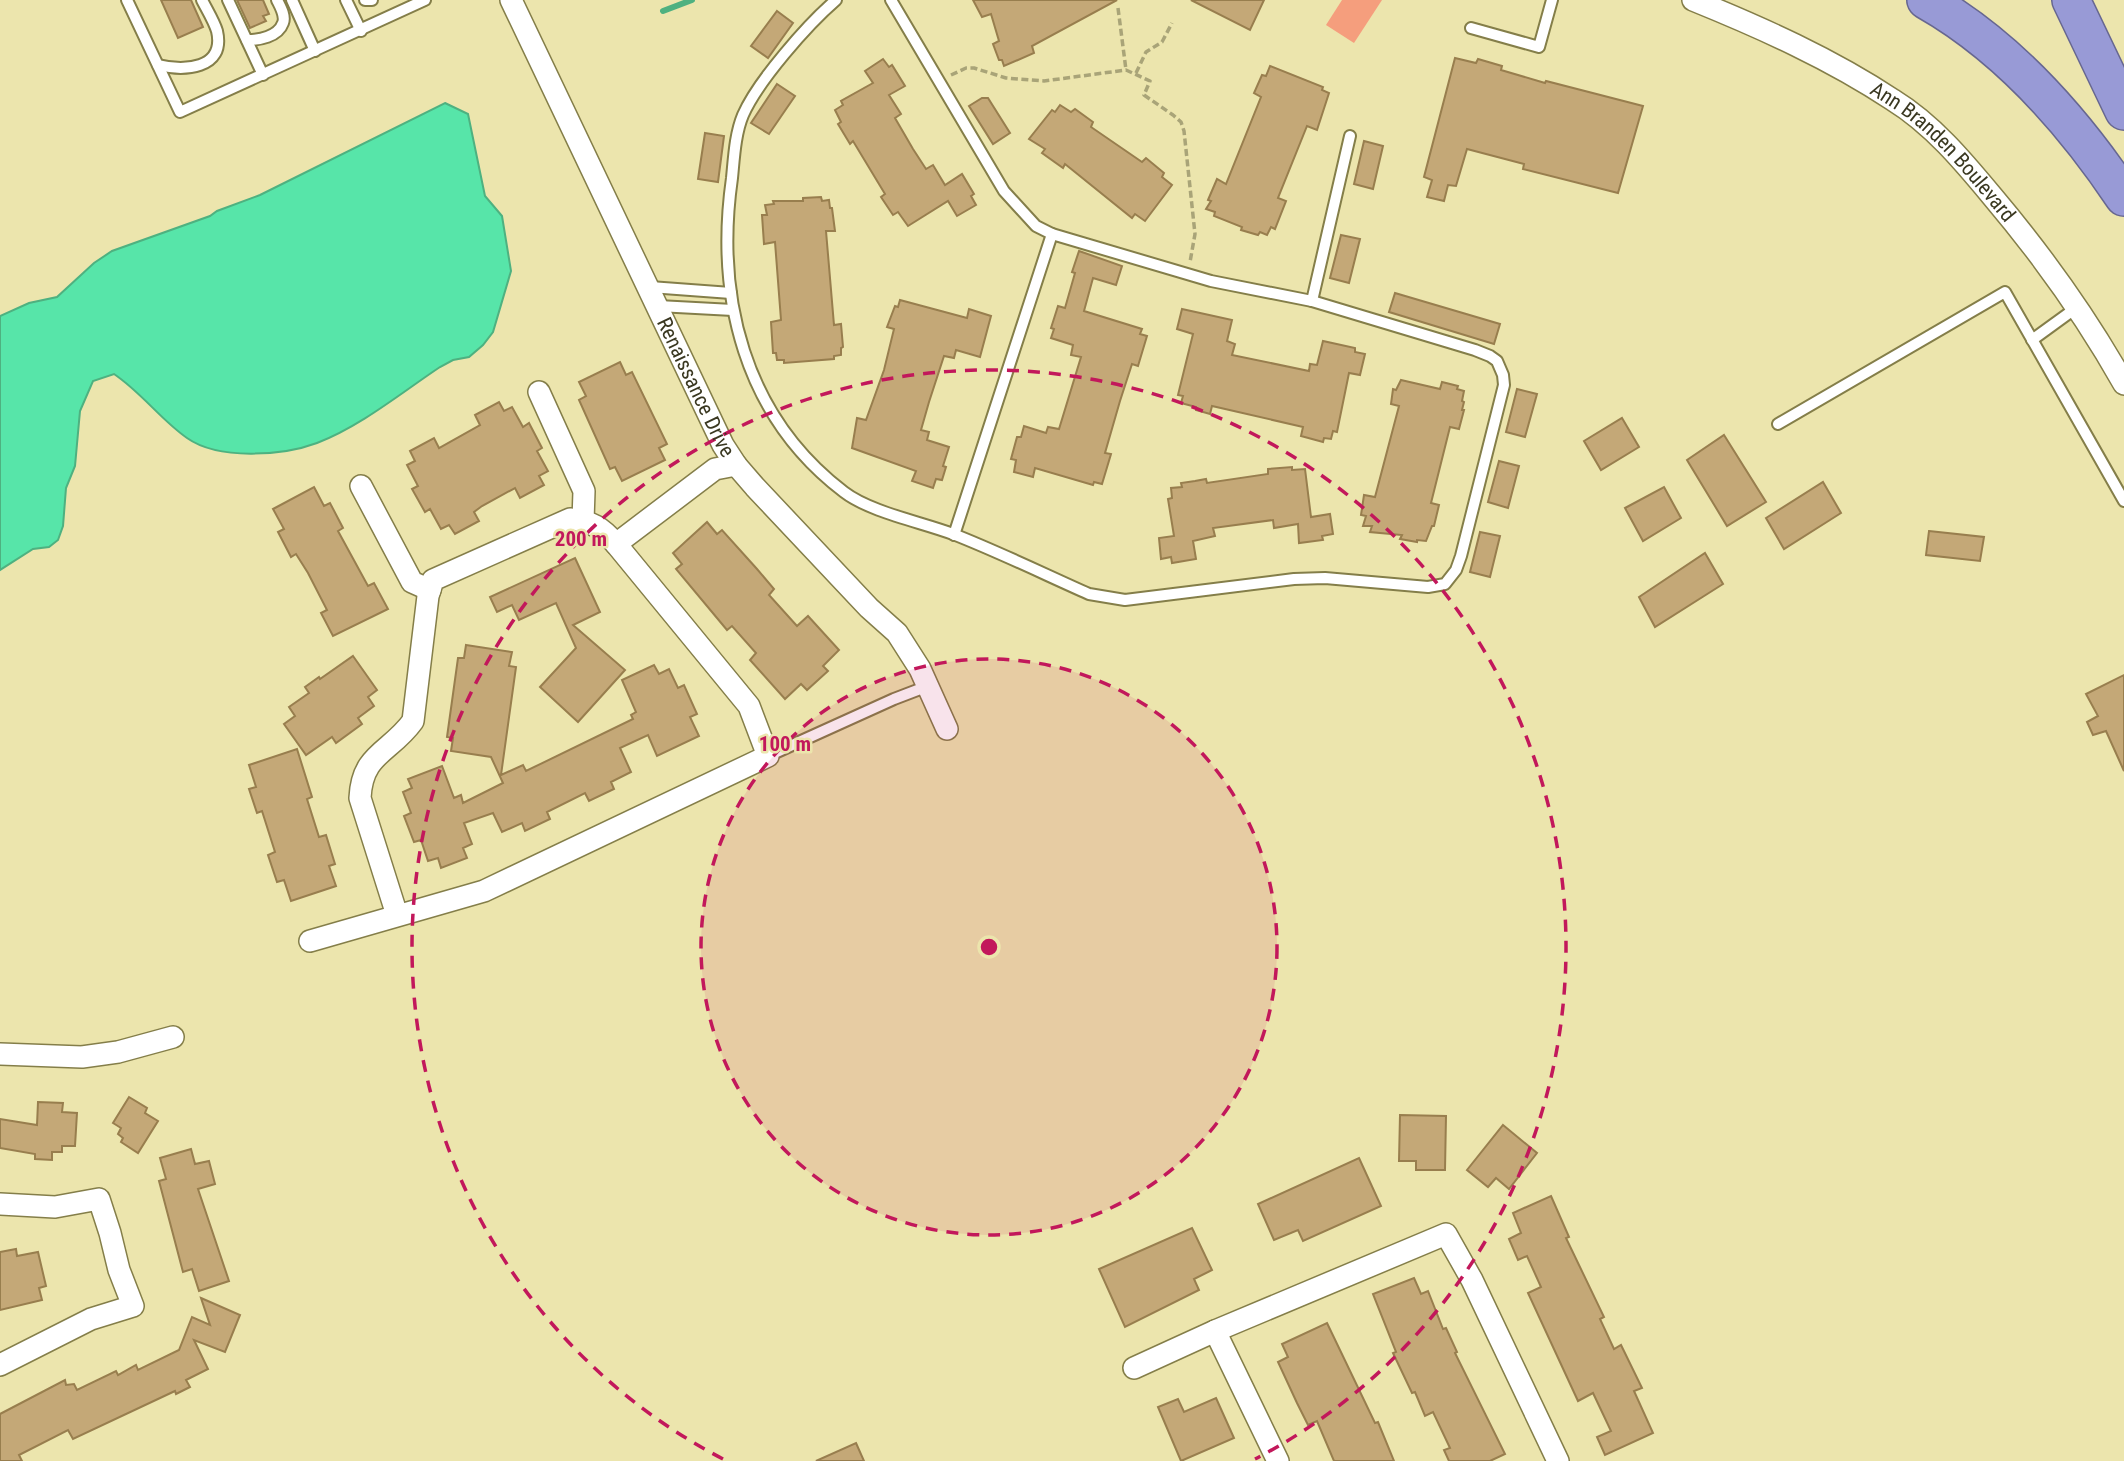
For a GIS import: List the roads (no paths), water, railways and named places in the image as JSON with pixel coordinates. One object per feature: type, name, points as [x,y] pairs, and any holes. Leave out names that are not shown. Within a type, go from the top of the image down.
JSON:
[{"type":"highway","points":[[1926,0],[1982,39],[2024,76],[2092,151],[2124,197]]},
{"type":"highway","points":[[2071,0],[2124,111]]},
{"type":"street","name":"Renaissance Drive","points":[[511,0],[723,445],[736,465],[869,608],[897,633],[909,649],[947,729]]},
{"type":"street","name":"Ann Branden Boulevard","points":[[1693,0],[1758,26],[1804,50],[1894,100],[1928,127],[1971,170],[2029,240],[2124,384]]},
{"type":"street","points":[[539,393],[583,491],[583,521]]},
{"type":"street","points":[[616,544],[715,469],[736,465]]},
{"type":"street","points":[[361,486],[412,582],[430,590]]},
{"type":"street","points":[[310,941],[484,891],[768,757],[749,706],[605,531],[589,522],[570,520],[433,580],[413,721],[405,733],[372,761],[361,778],[360,798],[397,915]]},
{"type":"street","points":[[0,1054],[82,1057],[118,1052],[173,1037]]},
{"type":"street","points":[[0,1204],[55,1207],[99,1199],[118,1270],[133,1306],[91,1319],[0,1365]]},
{"type":"street","points":[[1134,1368],[1446,1234],[1472,1280],[1558,1461]]},
{"type":"street","points":[[1215,1331],[1278,1461]]},
{"type":"lane","points":[[127,0],[180,112],[425,0]]},
{"type":"lane","points":[[158,65],[185,69],[199,67],[212,57],[217,44],[217,31],[202,0]]},
{"type":"lane","points":[[228,0],[263,75]]},
{"type":"lane","points":[[247,40],[258,40],[271,35],[284,22],[277,0]]},
{"type":"lane","points":[[292,0],[315,51]]},
{"type":"lane","points":[[345,0],[361,31]]},
{"type":"lane","points":[[365,0],[372,0]]},
{"type":"lane","points":[[836,0],[785,54],[751,100],[738,131],[728,207],[731,293],[737,335],[776,421],[806,456],[845,492],[864,503],[954,535],[1089,594],[1125,600],[1294,579],[1359,580],[1427,587],[1445,584],[1456,570],[1461,556],[1501,403],[1504,385],[1501,368],[1490,356],[1312,301],[1186,274],[1052,234],[1036,226],[1004,191],[891,0]]},
{"type":"lane","points":[[1471,28],[1539,47],[1552,0]]},
{"type":"lane","points":[[1312,301],[1350,136]]},
{"type":"lane","points":[[954,535],[1052,234]]},
{"type":"lane","points":[[1778,424],[2005,292],[2124,501]]},
{"type":"lane","points":[[654,296],[731,293]]},
{"type":"lane","points":[[654,296],[733,310]]},
{"type":"lane","points":[[2032,341],[2076,308]]},
{"type":"lane","points":[[768,757],[928,686]]},
{"type":"waterway","points":[[663,11],[692,0]]}]
